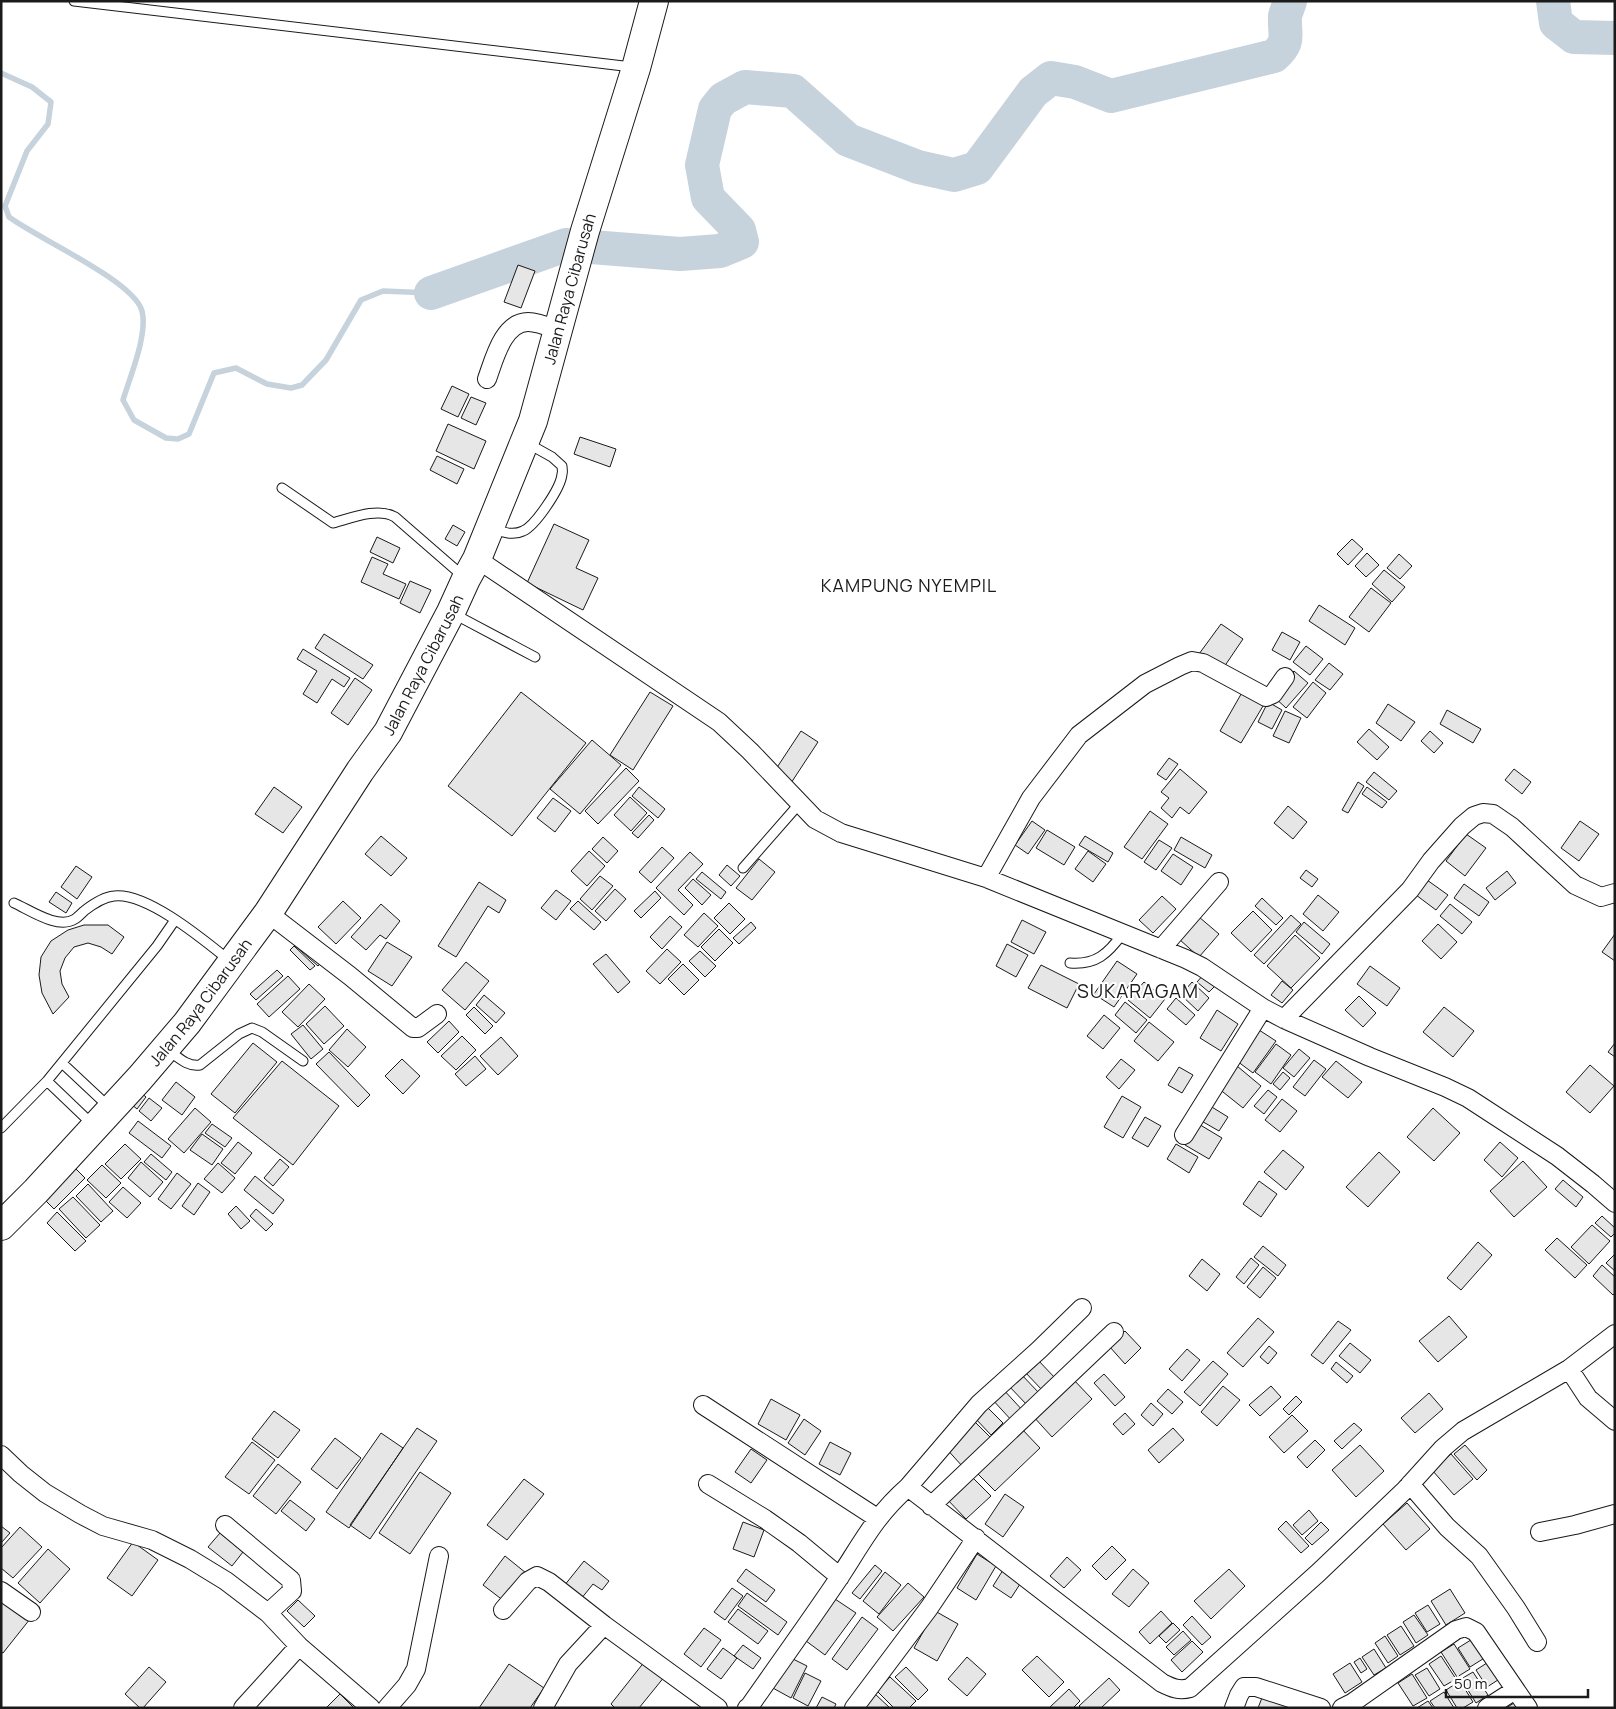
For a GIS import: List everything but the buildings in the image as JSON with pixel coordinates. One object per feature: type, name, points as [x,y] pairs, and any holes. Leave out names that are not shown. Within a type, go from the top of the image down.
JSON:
[{"type":"main road","name":"Jalan Raya Cibarusah","points":[[4,1218],[103,1118],[187,1023],[268,913],[388,732],[451,612],[490,528],[526,442],[559,330],[575,265],[636,68],[654,1]]},
{"type":"street","points":[[487,379],[504,338],[520,323],[535,323],[559,330]]},
{"type":"street","points":[[471,569],[719,722],[750,751],[815,819],[840,833],[986,878],[1202,967],[1263,1008],[1284,1019],[1468,1098],[1557,1156],[1615,1203]]},
{"type":"street","points":[[986,878],[1032,798],[1079,735],[1145,684],[1192,661],[1203,663],[1266,697],[1273,694],[1284,676]]},
{"type":"street","points":[[1284,1019],[1410,890],[1431,861],[1462,826],[1474,816],[1483,813],[1493,814],[1512,827],[1575,885],[1601,898],[1615,893]]},
{"type":"street","points":[[1160,949],[1219,882]]},
{"type":"street","points":[[268,913],[350,976],[413,1028],[418,1028],[437,1014]]},
{"type":"street","points":[[1184,1135],[1263,1008]]},
{"type":"street","points":[[747,1708],[840,1577],[877,1518],[908,1487],[979,1404],[1082,1308]]},
{"type":"street","points":[[931,1506],[1114,1332]]},
{"type":"street","points":[[908,1487],[1162,1683],[1171,1688],[1182,1690],[1190,1688],[1318,1573],[1410,1484],[1443,1448],[1463,1431],[1569,1369],[1615,1334]]},
{"type":"street","points":[[1569,1369],[1588,1398],[1603,1413],[1615,1421]]},
{"type":"street","points":[[703,1405],[877,1518]]},
{"type":"street","points":[[1,1455],[45,1493],[73,1510],[103,1526],[152,1540],[190,1559],[226,1581],[268,1613],[299,1646],[365,1705]]},
{"type":"street","points":[[708,1484],[792,1538],[840,1577]]},
{"type":"street","points":[[1410,1484],[1447,1527],[1479,1556],[1516,1608],[1537,1642]]},
{"type":"street","points":[[1540,1532],[1615,1514]]},
{"type":"street","points":[[224,1525],[291,1580],[292,1591],[268,1613]]},
{"type":"street","points":[[854,1708],[930,1608],[976,1538]]},
{"type":"street","points":[[387,1708],[407,1685],[416,1669],[439,1556]]},
{"type":"street","points":[[503,1610],[528,1581],[537,1576],[549,1582],[604,1625],[718,1708]]},
{"type":"street","points":[[1,1591],[31,1612]]},
{"type":"street","points":[[544,1708],[568,1664],[604,1625]]},
{"type":"street","points":[[1348,1706],[1456,1630],[1466,1627],[1476,1632],[1528,1708]]},
{"type":"street","points":[[243,1708],[299,1646]]},
{"type":"street","points":[[1234,1708],[1244,1687],[1256,1687],[1321,1708]]},
{"type":"street","points":[[1487,1708],[1515,1690]]},
{"type":"lane","points":[[74,1],[636,68]]},
{"type":"lane","points":[[490,528],[511,534],[524,531],[552,498],[562,475],[562,466],[552,457],[526,442]]},
{"type":"lane","points":[[282,488],[333,523],[380,512],[388,513],[471,569]]},
{"type":"lane","points":[[451,612],[535,657]]},
{"type":"lane","points":[[744,868],[800,803]]},
{"type":"lane","points":[[14,902],[50,921],[62,922],[73,920],[101,899],[122,896],[153,906],[175,920],[232,963]]},
{"type":"lane","points":[[1,1128],[47,1081],[158,946],[175,920]]},
{"type":"lane","points":[[1070,963],[1084,964],[1099,958],[1114,946],[1123,933]]},
{"type":"lane","points":[[165,1049],[187,1064],[193,1066],[200,1065],[239,1034],[252,1028],[262,1032],[303,1061]]},
{"type":"lane","points":[[62,1063],[103,1118]]},
{"type":"lane","points":[[47,1081],[103,1118]]},
{"type":"waterway","points":[[431,293],[566,245],[680,254],[720,251],[742,242],[739,230],[708,198],[702,165],[715,109],[723,99],[745,87],[793,91],[848,140],[918,167],[954,175],[977,168],[1033,92],[1051,78],[1075,82],[1111,96],[1274,56],[1285,42],[1285,16],[1290,1]]},
{"type":"waterway","points":[[1553,1],[1556,23],[1574,37],[1615,38]]},
{"type":"waterway","points":[[1,73],[32,87],[51,102],[48,124],[27,151],[5,206],[9,217],[104,274],[135,299],[142,311],[143,331],[123,400],[134,420],[166,438],[178,439],[189,434],[214,373],[236,368],[267,384],[291,388],[302,385],[326,360],[361,300],[383,291],[431,293]]},
{"type":"district","name":"KAMPUNG NYEMPIL","points":[[909,585]]},
{"type":"district","name":"SUKARAGAM","points":[[1138,991]]}]
